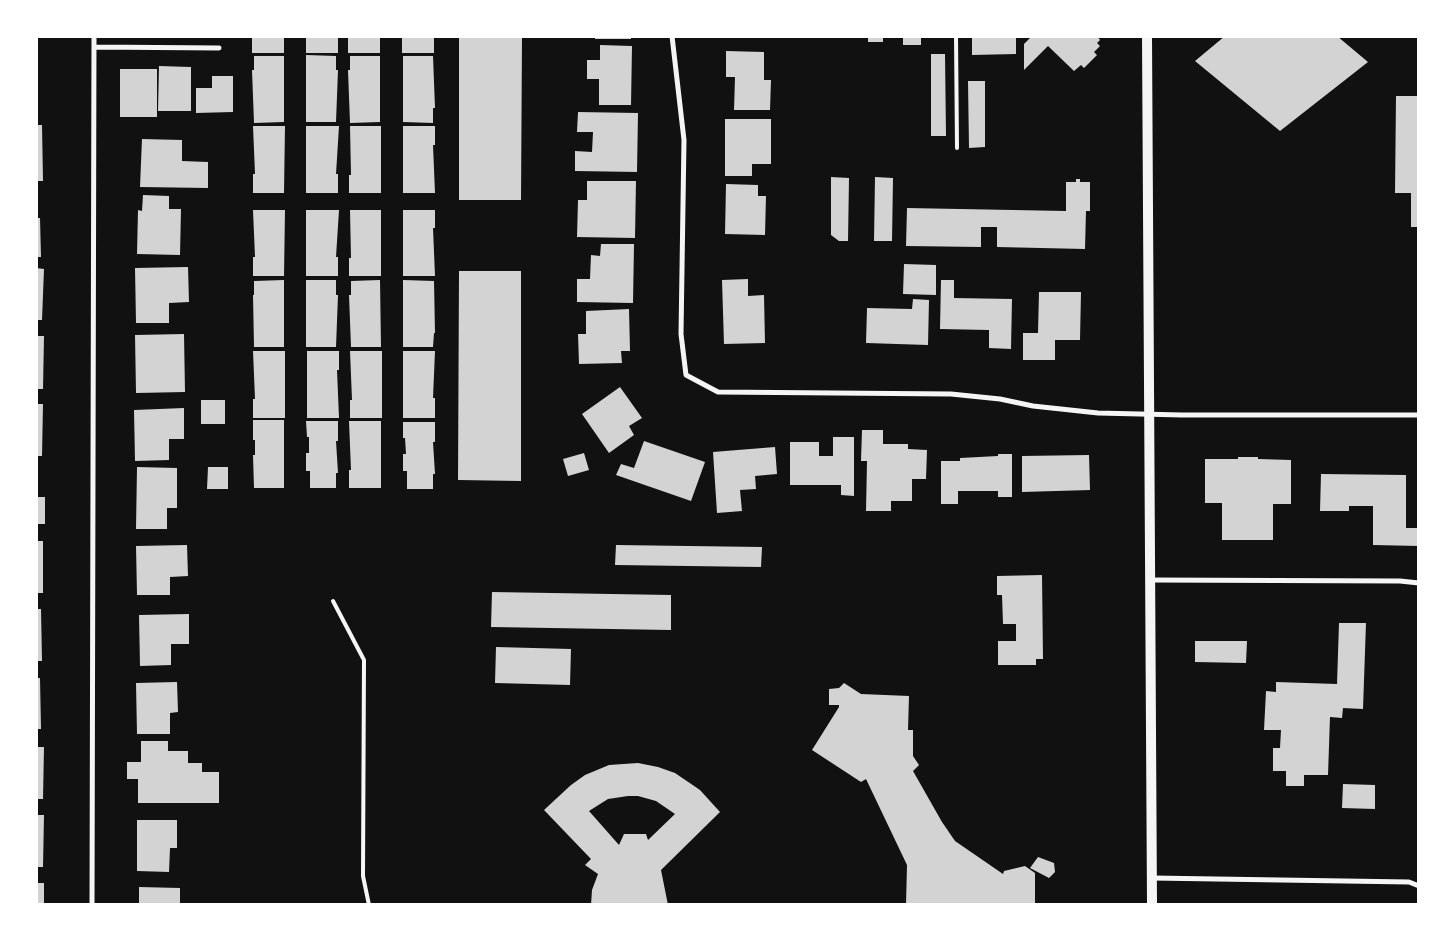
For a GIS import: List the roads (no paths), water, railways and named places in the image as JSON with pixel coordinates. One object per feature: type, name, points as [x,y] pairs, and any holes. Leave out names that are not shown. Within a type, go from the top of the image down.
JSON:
[{"type":"main road","points":[[1147,36],[1152,905]]},
{"type":"street","points":[[92,905],[94,36]]},
{"type":"street","points":[[672,36],[684,140],[681,334],[686,375],[718,392],[951,394],[1098,413],[1149,415],[1419,415]]},
{"type":"street","points":[[94,47],[219,48]]},
{"type":"street","points":[[1151,580],[1390,581],[1419,583]]},
{"type":"street","points":[[1152,878],[1409,882],[1419,886]]},
{"type":"lane","points":[[956,36],[957,148]]},
{"type":"lane","points":[[333,601],[364,660],[363,876],[369,905]]}]
